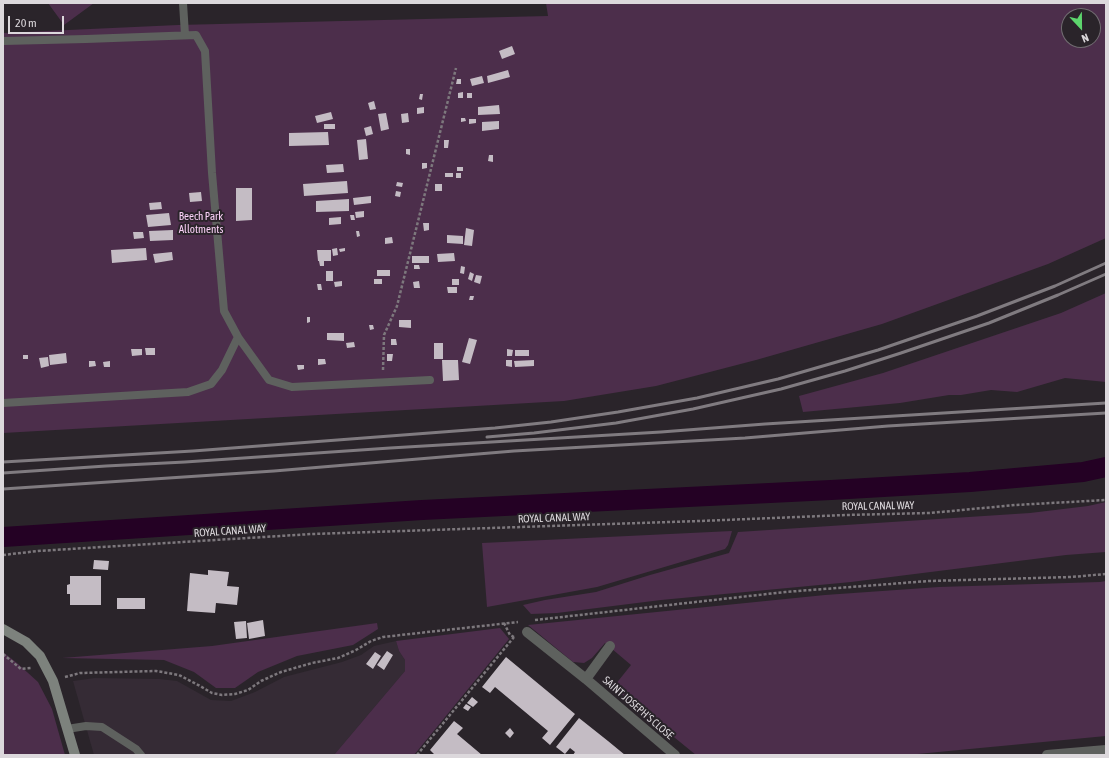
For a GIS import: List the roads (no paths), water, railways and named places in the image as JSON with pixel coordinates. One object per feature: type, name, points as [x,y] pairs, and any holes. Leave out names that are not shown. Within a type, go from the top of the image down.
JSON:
[{"type":"street","points":[[3,629],[26,642],[40,656],[53,681],[75,755]]},
{"type":"street","name":"SAINT JOSEPH'S CLOSE","points":[[527,632],[586,679],[675,755]]},
{"type":"street","name":"SAINT JOSEPH'S CLOSE","points":[[586,679],[610,646]]},
{"type":"street","points":[[1047,755],[1106,750]]},
{"type":"lane","points":[[183,3],[185,35]]},
{"type":"lane","points":[[3,41],[196,35],[204,51],[212,173],[224,311],[238,337],[269,380],[292,387],[430,380]]},
{"type":"lane","points":[[3,402],[188,392],[211,384],[222,370],[238,337]]},
{"type":"lane","points":[[67,729],[86,726],[102,727],[136,749],[141,755]]},
{"type":"waterway","points":[[3,537],[422,510],[970,482],[1083,472],[1106,467]]},
{"type":"railway","points":[[3,462],[193,451],[495,428],[551,422],[697,398],[778,379],[878,350],[977,316],[1055,286],[1106,263]]},
{"type":"railway","points":[[487,437],[616,423],[693,409],[781,389],[845,371],[989,323],[1106,274]]},
{"type":"railway","points":[[3,473],[1106,403]]},
{"type":"railway","points":[[3,489],[274,471],[514,451],[745,438],[888,426],[1106,413]]},
{"type":"park label","name":"Beech Park Allotments","points":[[201,223]]}]
